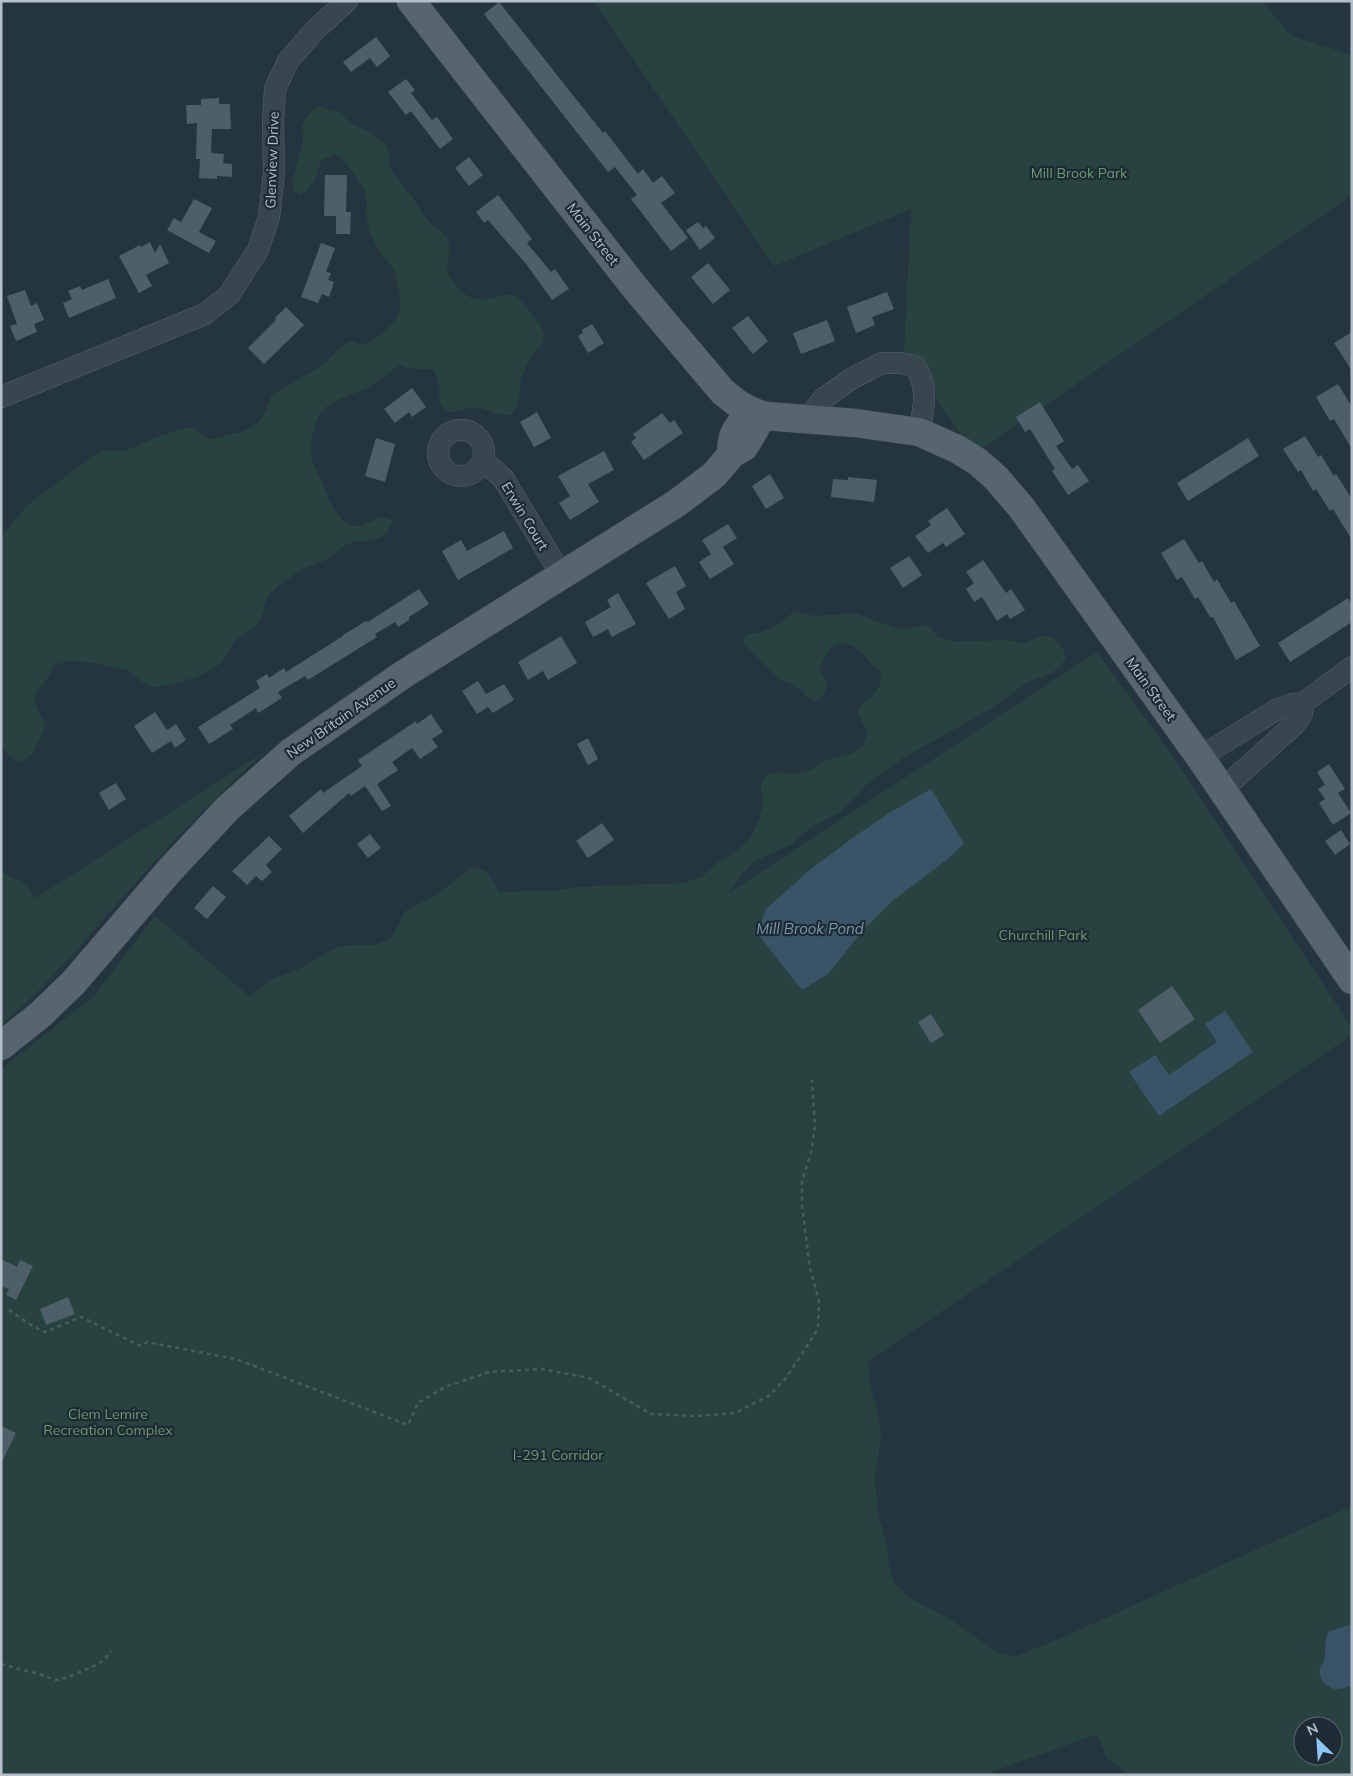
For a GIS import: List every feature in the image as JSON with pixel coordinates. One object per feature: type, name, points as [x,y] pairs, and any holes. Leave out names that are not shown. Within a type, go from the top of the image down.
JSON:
[{"type":"main road","name":"Main Street","points":[[411,1],[636,289],[722,391],[743,408],[755,414],[779,418],[856,423],[919,432],[964,452],[996,478],[1009,492],[1200,757],[1352,980]]},
{"type":"main road","name":"New Britain Avenue","points":[[1,1046],[41,1014],[74,982],[158,883],[228,808],[291,752],[404,674],[677,503],[714,476],[732,454],[732,439],[743,419],[755,414]]},
{"type":"street","name":"Glenview Drive","points":[[1,396],[205,314],[229,295],[258,250],[269,217],[274,172],[273,122],[275,89],[288,61],[316,28],[347,1]]},
{"type":"street","points":[[806,420],[824,398],[851,379],[882,363],[900,362],[915,366],[922,377],[924,393],[919,432]]},
{"type":"street","name":"Erwin Court","points":[[483,461],[503,478],[562,576]]},
{"type":"street","points":[[1200,757],[1278,709],[1292,704],[1303,703],[1352,667]]},
{"type":"street","points":[[1222,790],[1295,724],[1302,714],[1303,703]]},
{"type":"path","points":[[9,1310],[45,1332],[82,1317],[141,1346],[147,1342],[236,1359],[408,1425],[418,1403],[445,1387],[489,1372],[542,1369],[589,1378],[651,1414],[697,1416],[735,1413],[770,1395],[786,1378],[818,1329],[819,1300],[810,1269],[802,1206],[802,1181],[811,1153],[815,1126],[812,1080]]},
{"type":"path","points":[[1,1664],[54,1680],[66,1678],[94,1666],[104,1660],[111,1651]]},
{"type":"green space","name":"Mill Brook Park","points":[[594,1],[1261,1],[1292,36],[1352,55],[1352,195],[974,454],[904,351],[911,209],[774,266]]},
{"type":"green space","points":[[318,106],[338,112],[351,123],[369,132],[385,144],[389,152],[389,166],[394,174],[418,205],[426,219],[447,237],[450,250],[447,270],[458,288],[468,296],[481,300],[514,295],[538,323],[543,331],[543,342],[525,369],[516,409],[507,415],[480,408],[470,408],[455,412],[448,411],[440,403],[436,375],[433,370],[408,368],[400,365],[369,387],[330,404],[319,415],[313,431],[311,447],[313,463],[334,509],[341,519],[352,526],[358,526],[380,518],[386,518],[392,520],[387,532],[383,536],[372,540],[345,545],[328,559],[302,569],[278,586],[267,597],[257,625],[235,641],[222,663],[197,677],[170,685],[155,687],[143,683],[126,669],[96,663],[69,661],[54,665],[49,677],[37,691],[35,697],[36,706],[45,723],[44,729],[32,754],[18,762],[7,754],[1,746],[1,537],[29,504],[93,456],[104,451],[120,451],[132,448],[159,436],[189,427],[195,429],[208,439],[239,433],[253,426],[261,420],[271,397],[275,393],[320,367],[346,343],[352,341],[363,345],[376,338],[394,323],[399,315],[400,301],[395,271],[378,249],[369,231],[365,191],[343,159],[334,154],[322,160],[309,188],[299,195],[293,190],[292,180],[303,144],[302,126],[304,120]]},
{"type":"green space","name":"I-291 Corridor","points":[[795,611],[815,616],[855,613],[895,628],[905,629],[928,625],[938,637],[953,642],[1005,640],[1026,643],[1040,636],[1050,637],[1055,639],[1063,649],[1066,658],[1052,673],[1026,683],[992,708],[903,758],[868,783],[840,812],[811,827],[792,844],[755,861],[740,876],[729,893],[1097,652],[1174,758],[1352,1028],[1352,1035],[868,1361],[870,1383],[879,1417],[881,1434],[875,1479],[878,1514],[887,1546],[891,1574],[895,1584],[911,1599],[948,1618],[997,1652],[1014,1657],[1059,1639],[1352,1506],[1352,1775],[1129,1775],[1106,1757],[1097,1734],[983,1775],[1,1775],[1,1069],[93,997],[155,916],[250,997],[271,979],[299,969],[339,946],[375,945],[391,939],[404,912],[438,894],[472,867],[486,872],[498,892],[672,884],[700,878],[717,863],[738,849],[752,834],[763,805],[761,784],[764,778],[775,773],[807,771],[830,759],[860,749],[864,744],[867,734],[858,710],[875,693],[880,685],[881,674],[878,670],[854,646],[843,643],[832,647],[827,652],[819,670],[826,683],[823,695],[816,701],[806,697],[803,692],[793,685],[777,678],[743,642],[748,634],[759,633],[774,627]]},
{"type":"green space","points":[[263,753],[181,833],[62,967],[1,1025],[1,873],[21,882],[36,898]]},
{"type":"water","name":"Mill Brook Pond","points":[[931,789],[964,843],[949,858],[895,899],[864,929],[828,974],[802,990],[757,933],[766,909],[812,868],[854,837],[889,813]]},
{"type":"water","points":[[1225,1011],[1253,1052],[1159,1116],[1129,1072],[1155,1055],[1169,1075],[1217,1042],[1205,1024]]},
{"type":"water","points":[[1352,1624],[1352,1685],[1340,1689],[1329,1687],[1323,1681],[1320,1673],[1320,1668],[1325,1658],[1326,1638],[1330,1631]]},
{"type":"building","points":[[499,2],[638,174],[643,169],[653,183],[662,176],[675,193],[661,203],[688,238],[671,251],[631,199],[637,195],[615,167],[608,172],[484,14]]},
{"type":"building","points":[[376,37],[390,56],[377,67],[370,58],[351,72],[343,62]]},
{"type":"building","points":[[406,79],[415,90],[411,93],[432,120],[437,117],[453,139],[440,149],[411,111],[406,115],[388,92]]},
{"type":"building","points":[[219,98],[219,104],[230,104],[231,129],[212,129],[211,153],[224,154],[223,163],[232,164],[232,177],[217,176],[217,179],[199,178],[200,159],[196,159],[197,123],[187,124],[186,105],[201,105],[201,99]]},
{"type":"building","points":[[469,157],[483,175],[469,186],[455,168]]},
{"type":"building","points":[[325,175],[347,175],[346,212],[351,212],[350,234],[336,234],[336,216],[324,216]]},
{"type":"building","points":[[498,195],[532,239],[527,243],[551,272],[555,269],[569,289],[552,300],[526,264],[488,220],[484,223],[476,212]]},
{"type":"building","points":[[194,199],[212,208],[199,232],[216,241],[209,253],[167,230],[174,218],[181,222]]},
{"type":"building","points":[[698,222],[703,228],[706,226],[715,238],[700,250],[686,230]]},
{"type":"building","points":[[150,242],[155,253],[160,244],[169,263],[146,275],[152,286],[139,293],[119,256]]},
{"type":"building","points":[[321,243],[335,248],[326,272],[331,273],[328,280],[334,282],[329,297],[322,294],[318,303],[301,297]]},
{"type":"building","points":[[708,263],[730,290],[713,304],[691,277]]},
{"type":"building","points":[[108,279],[116,298],[69,318],[63,303],[72,299],[68,291],[80,286],[82,290]]},
{"type":"building","points":[[25,290],[31,306],[37,303],[44,320],[34,324],[37,332],[16,341],[10,326],[17,324],[7,296]]},
{"type":"building","points":[[887,292],[894,309],[872,317],[875,325],[856,333],[847,307]]},
{"type":"building","points":[[286,307],[304,325],[264,364],[248,348],[276,320],[275,318]]},
{"type":"building","points":[[748,316],[768,341],[753,354],[732,328]]},
{"type":"building","points":[[827,320],[835,341],[801,354],[793,333]]},
{"type":"building","points":[[592,324],[604,343],[588,353],[578,336],[583,333],[582,330]]},
{"type":"building","points":[[1352,332],[1352,371],[1334,343]]},
{"type":"building","points":[[1338,384],[1352,407],[1352,449],[1334,419],[1330,421],[1316,397]]},
{"type":"building","points":[[412,388],[426,407],[412,417],[409,412],[395,423],[384,409]]},
{"type":"building","points":[[1040,402],[1064,441],[1056,446],[1072,469],[1078,465],[1089,481],[1068,495],[1052,471],[1055,469],[1030,429],[1025,432],[1016,417]]},
{"type":"building","points":[[537,412],[551,438],[534,447],[520,422]]},
{"type":"building","points":[[662,413],[670,423],[674,420],[683,433],[644,460],[631,442],[636,438],[633,434]]},
{"type":"building","points":[[1305,436],[1318,457],[1321,455],[1352,499],[1352,540],[1333,509],[1330,511],[1316,489],[1313,491],[1301,470],[1298,472],[1283,449]]},
{"type":"building","points":[[376,438],[395,444],[385,482],[365,476]]},
{"type":"building","points":[[1248,438],[1259,456],[1188,501],[1177,483]]},
{"type":"building","points":[[604,451],[614,470],[588,484],[599,502],[570,520],[559,503],[570,496],[558,476]]},
{"type":"building","points":[[770,474],[784,498],[766,509],[752,486]]},
{"type":"building","points":[[848,477],[877,480],[874,502],[831,497],[833,479],[848,480]]},
{"type":"building","points":[[947,508],[965,534],[946,547],[943,543],[928,553],[915,536],[931,525],[928,521]]},
{"type":"building","points":[[728,524],[737,538],[723,547],[734,564],[710,579],[699,562],[711,554],[702,540]]},
{"type":"building","points":[[504,531],[513,548],[458,580],[442,551],[461,540],[467,551]]},
{"type":"building","points":[[1184,539],[1199,563],[1202,561],[1214,582],[1217,579],[1231,603],[1234,601],[1260,646],[1236,660],[1213,617],[1210,617],[1198,597],[1195,599],[1182,577],[1177,580],[1161,553]]},
{"type":"building","points":[[909,556],[922,575],[903,588],[890,568]]},
{"type":"building","points":[[983,560],[1006,593],[1011,589],[1025,610],[1010,619],[1007,614],[997,621],[982,597],[974,602],[966,589],[974,583],[966,572]]},
{"type":"building","points":[[675,566],[686,586],[676,592],[685,609],[669,619],[646,583]]},
{"type":"building","points":[[419,589],[429,604],[409,617],[409,620],[398,627],[395,622],[375,634],[377,637],[308,680],[305,676],[278,692],[282,698],[258,713],[256,708],[230,725],[233,729],[209,744],[198,727],[260,688],[256,681],[267,674],[269,678],[284,668],[286,672]]},
{"type":"building","points":[[618,593],[636,624],[612,637],[608,629],[593,637],[585,622],[611,607],[607,600]]},
{"type":"building","points":[[1348,598],[1352,605],[1352,622],[1290,662],[1278,643]]},
{"type":"building","points":[[561,636],[577,663],[548,680],[543,671],[528,680],[518,662]]},
{"type":"building","points":[[478,681],[486,694],[504,684],[514,700],[493,713],[488,707],[477,714],[462,691]]},
{"type":"building","points":[[155,712],[167,730],[176,724],[186,740],[175,748],[171,741],[152,753],[134,726]]},
{"type":"building","points":[[431,714],[443,732],[432,739],[438,747],[420,759],[412,748],[392,762],[398,770],[377,784],[391,806],[382,811],[365,786],[351,796],[349,793],[303,833],[289,816],[321,789],[323,793],[362,766],[358,760],[416,721],[417,724]]},
{"type":"building","points":[[588,738],[598,759],[588,765],[577,744]]},
{"type":"building","points":[[1329,764],[1345,789],[1338,793],[1351,813],[1333,825],[1319,803],[1325,799],[1318,789],[1325,785],[1317,772]]},
{"type":"building","points":[[116,783],[126,799],[109,810],[99,793]]},
{"type":"building","points":[[602,823],[614,840],[588,858],[576,841]]},
{"type":"building","points":[[1341,830],[1350,844],[1335,855],[1325,841]]},
{"type":"building","points":[[370,834],[381,848],[368,858],[357,844]]},
{"type":"building","points":[[269,836],[282,849],[266,865],[272,872],[262,881],[256,876],[247,885],[232,871]]},
{"type":"building","points":[[213,886],[226,897],[207,919],[194,908]]},
{"type":"building","points":[[1172,986],[1195,1019],[1160,1043],[1138,1010]]},
{"type":"building","points":[[931,1014],[944,1035],[931,1043],[918,1022]]},
{"type":"building","points":[[1,1259],[17,1267],[20,1260],[33,1266],[16,1300],[6,1295],[9,1289],[1,1286]]},
{"type":"building","points":[[68,1297],[75,1314],[46,1325],[40,1309]]},
{"type":"building","points":[[1,1426],[16,1433],[1,1464]]},
{"type":"park label","name":"Churchill Park","points":[[1043,935]]},
{"type":"park label","name":"Clem Lemire Recreation Complex","points":[[108,1422]]}]
